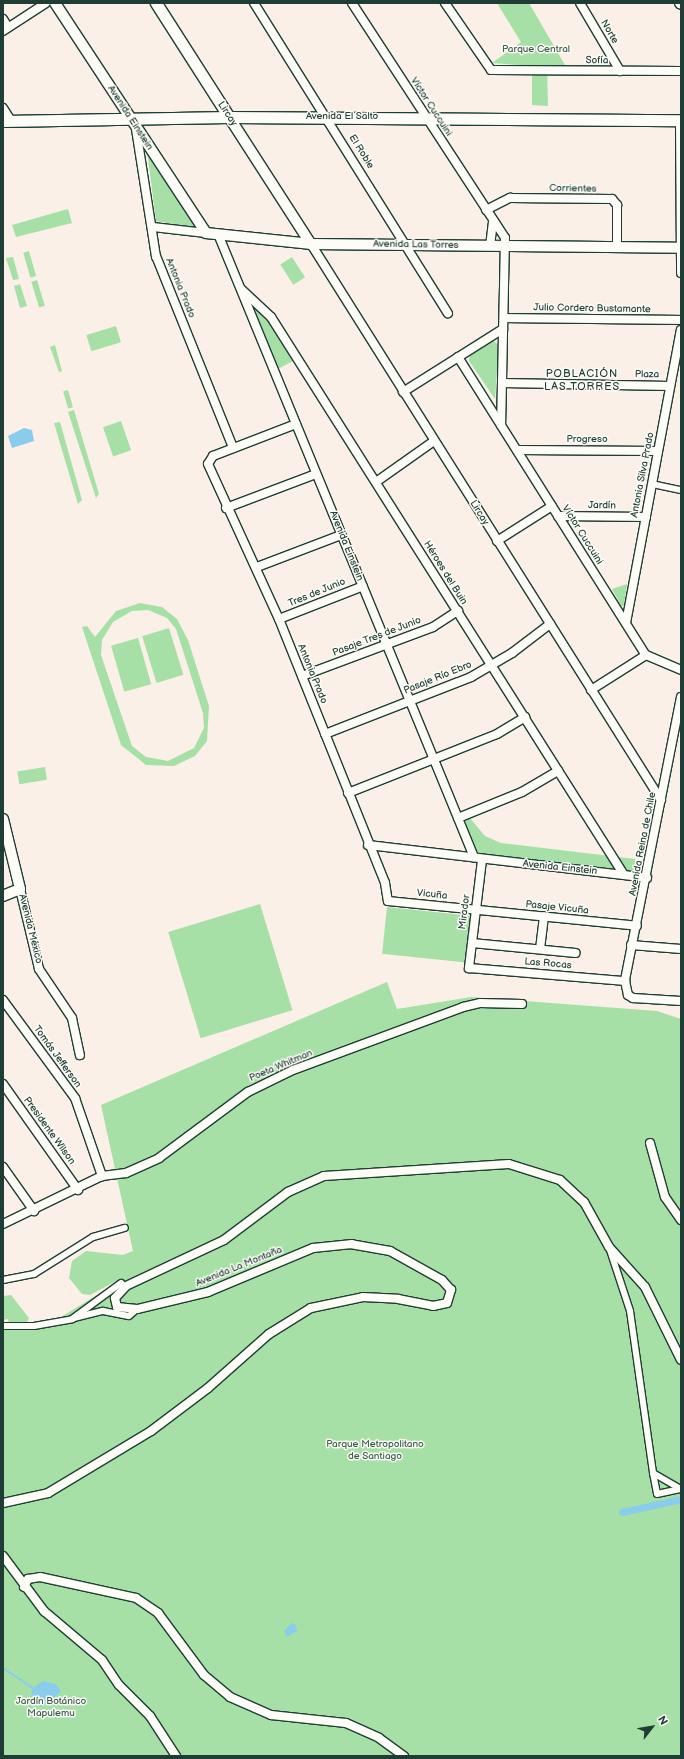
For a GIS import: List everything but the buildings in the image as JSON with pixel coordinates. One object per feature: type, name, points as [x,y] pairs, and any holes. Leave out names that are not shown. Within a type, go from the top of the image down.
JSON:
[{"type":"main road","name":"Lircay","points":[[156,3],[229,117]]},
{"type":"main road","name":"Avenida El Salto","points":[[7,121],[133,123],[229,117],[681,120]]},
{"type":"street","points":[[3,19],[6,29],[46,3]]},
{"type":"street","name":"Avenida Einstein","points":[[56,3],[206,233]]},
{"type":"street","name":"El Roble","points":[[254,3],[327,117],[448,313]]},
{"type":"street","name":"Víctor Cuccuini","points":[[352,3],[493,221],[503,234],[506,246],[501,426]]},
{"type":"street","name":"Sofía","points":[[445,3],[488,69],[681,71]]},
{"type":"street","name":"Norte","points":[[580,3],[620,71]]},
{"type":"street","points":[[3,108],[7,121]]},
{"type":"street","name":"Lircay","points":[[229,117],[299,225],[661,800]]},
{"type":"street","points":[[681,120],[681,273]]},
{"type":"street","name":"Antonia Prado","points":[[133,123],[153,226],[156,256],[233,448],[209,460],[226,508],[257,567],[279,619],[368,844],[388,901]]},
{"type":"street","name":"Corrientes","points":[[486,210],[510,198],[612,199],[617,205],[617,247]]},
{"type":"street","points":[[490,246],[493,221]]},
{"type":"street","points":[[292,242],[299,225]]},
{"type":"street","name":"Avenida Las Torres","points":[[153,226],[311,244],[680,248]]},
{"type":"street","name":"Avenida Einstein","points":[[218,234],[458,818],[478,858]]},
{"type":"street","name":"Héroes del Buin","points":[[241,289],[271,317],[624,875]]},
{"type":"street","name":"Julio Cordero Bustamante","points":[[504,318],[681,320]]},
{"type":"street","points":[[403,392],[503,329]]},
{"type":"street","name":"Antonia Silva Prado","points":[[626,623],[681,330]]},
{"type":"street","name":"Víctor Cuccuini","points":[[458,357],[646,655]]},
{"type":"street","name":"Plaza","points":[[502,383],[670,386]]},
{"type":"street","points":[[233,448],[296,424]]},
{"type":"street","points":[[376,482],[434,441]]},
{"type":"street","name":"Progreso","points":[[517,450],[658,451]]},
{"type":"street","points":[[226,508],[316,474]]},
{"type":"street","points":[[652,484],[681,490]]},
{"type":"street","points":[[497,541],[552,506]]},
{"type":"street","name":"Jardín","points":[[558,516],[646,517]]},
{"type":"street","points":[[257,567],[341,534]]},
{"type":"street","name":"Tres de Junio","points":[[279,619],[362,586]]},
{"type":"street","name":"Pasaje Tres de Junio","points":[[302,676],[386,643],[433,627],[458,611]]},
{"type":"street","name":"Pasaje Río Ebro","points":[[325,734],[410,701],[492,665],[550,624]]},
{"type":"street","points":[[591,690],[646,655],[681,670]]},
{"type":"street","name":"Avenida Reina de Chile","points":[[681,697],[647,878],[637,926],[631,945],[625,981],[628,995],[681,1001]]},
{"type":"street","points":[[348,794],[434,758],[497,734],[525,717]]},
{"type":"street","points":[[458,818],[522,792],[558,771]]},
{"type":"street","name":"Avenida México","points":[[3,818],[39,968],[72,1018],[80,1055]]},
{"type":"street","name":"Avenida Einstein","points":[[368,844],[647,878]]},
{"type":"street","name":"Mirador","points":[[469,968],[475,910],[478,858]]},
{"type":"street","points":[[3,896],[20,889]]},
{"type":"street","name":"Vicuña","points":[[388,901],[475,910]]},
{"type":"street","name":"Pasaje Vicuña","points":[[475,910],[637,926]]},
{"type":"street","points":[[540,950],[544,916]]},
{"type":"street","points":[[472,943],[576,953]]},
{"type":"street","points":[[631,945],[681,949]]},
{"type":"street","name":"Las Rocas","points":[[469,968],[625,981]]},
{"type":"street","name":"Tomás Jefferson","points":[[3,1000],[75,1098],[102,1176]]},
{"type":"street","name":"Poeta Whitman","points":[[3,1224],[78,1190],[102,1176],[126,1173],[159,1158],[248,1092],[293,1070],[463,1007],[480,1003],[522,1004]]},
{"type":"street","name":"Presidente Wilson","points":[[3,1084],[78,1190]]},
{"type":"street","points":[[650,1144],[665,1197],[681,1220]]},
{"type":"street","name":"Avenida La Montaña","points":[[3,1503],[48,1493],[151,1431],[208,1388],[269,1334],[311,1308],[363,1297],[438,1306],[451,1295],[442,1280],[390,1251],[363,1245],[338,1244],[313,1248],[208,1292],[137,1309],[117,1307],[115,1298],[122,1288],[224,1240],[300,1185],[338,1173],[488,1165],[530,1168],[560,1180],[576,1193],[609,1247],[655,1304],[681,1360]]},
{"type":"street","points":[[3,1167],[34,1211]]},
{"type":"street","points":[[3,1280],[34,1274],[93,1237],[124,1228]]},
{"type":"street","points":[[609,1247],[630,1311],[657,1494],[681,1489]]},
{"type":"street","points":[[74,1317],[121,1283]]},
{"type":"street","points":[[3,1326],[34,1326],[103,1311],[130,1316],[137,1309]]},
{"type":"street","points":[[653,1473],[681,1489]]},
{"type":"street","points":[[4,1557],[24,1587],[44,1611],[102,1660],[119,1685],[150,1716],[176,1756]]},
{"type":"street","points":[[24,1587],[28,1580],[40,1577],[136,1598],[158,1613],[204,1675],[230,1697],[271,1715],[357,1727],[404,1756]]},
{"type":"green space","name":"Parque Central","points":[[497,3],[529,3],[565,65],[547,65],[548,106],[532,105],[532,66],[492,63],[521,42]]},
{"type":"green space","points":[[147,150],[196,227],[196,228],[156,221]]},
{"type":"green space","points":[[68,209],[72,223],[16,237],[12,225]]},
{"type":"green space","points":[[29,251],[36,276],[30,278],[23,253]]},
{"type":"green space","points":[[13,257],[19,279],[13,280],[6,258]]},
{"type":"green space","points":[[292,257],[305,277],[293,285],[280,265]]},
{"type":"green space","points":[[37,280],[45,306],[39,308],[31,282]]},
{"type":"green space","points":[[20,284],[27,306],[20,308],[14,286]]},
{"type":"green space","points":[[250,302],[263,311],[293,361],[278,369]]},
{"type":"green space","points":[[116,326],[121,342],[91,351],[86,335]]},
{"type":"green space","points":[[492,340],[499,345],[495,399],[469,361],[470,355]]},
{"type":"green space","points":[[55,345],[62,371],[59,372],[50,347]]},
{"type":"green space","points":[[68,390],[73,407],[68,409],[63,391]]},
{"type":"green space","points":[[74,410],[99,494],[96,498],[68,412]]},
{"type":"green space","points":[[121,421],[131,450],[113,456],[103,427]]},
{"type":"green space","points":[[60,422],[82,500],[78,504],[54,423]]},
{"type":"green space","points":[[627,584],[624,606],[621,606],[612,589]]},
{"type":"green space","points":[[140,603],[162,607],[177,619],[188,640],[209,706],[207,741],[195,756],[174,766],[146,765],[121,745],[82,627],[87,626],[95,637],[116,611]],"holes":[[[148,610],[167,618],[176,629],[203,713],[204,728],[194,748],[168,761],[146,757],[132,746],[101,655],[102,640],[113,622],[132,611]]]},
{"type":"green space","points":[[169,628],[183,675],[157,683],[142,636]]},
{"type":"green space","points":[[138,638],[151,684],[124,692],[111,646]]},
{"type":"green space","points":[[45,767],[47,780],[19,784],[17,771]]},
{"type":"green space","points":[[469,817],[485,836],[501,843],[635,859],[638,875],[482,855],[477,851],[463,819]]},
{"type":"green space","points":[[260,904],[292,1010],[201,1038],[168,932]]},
{"type":"green space","points":[[387,907],[471,916],[466,963],[382,954]]},
{"type":"green space","name":"Parque Metropolitano de Santiago","points":[[387,982],[397,1009],[471,997],[657,1011],[681,1019],[681,1756],[3,1756],[3,1329],[48,1325],[118,1282],[120,1279],[90,1295],[82,1294],[69,1278],[72,1261],[86,1251],[123,1255],[133,1251],[101,1105]]},
{"type":"green space","points":[[11,1295],[29,1318],[27,1322],[19,1326],[9,1324],[8,1319],[3,1320],[3,1296]]},
{"type":"water","points":[[24,428],[32,430],[34,441],[12,448],[8,436]]},
{"type":"water","points":[[292,1623],[296,1625],[297,1631],[287,1637],[284,1631]]},
{"type":"water","points":[[43,1681],[56,1684],[61,1692],[41,1707],[31,1694],[33,1688]]},
{"type":"waterway","points":[[622,1512],[681,1499]]},
{"type":"waterway","points":[[3,1668],[33,1688]]},
{"type":"district","name":"POBLACIÓN LAS TORRES","points":[[582,381]]},
{"type":"park label","name":"Jardín Botánico Mapulemu","points":[[51,1706]]}]
